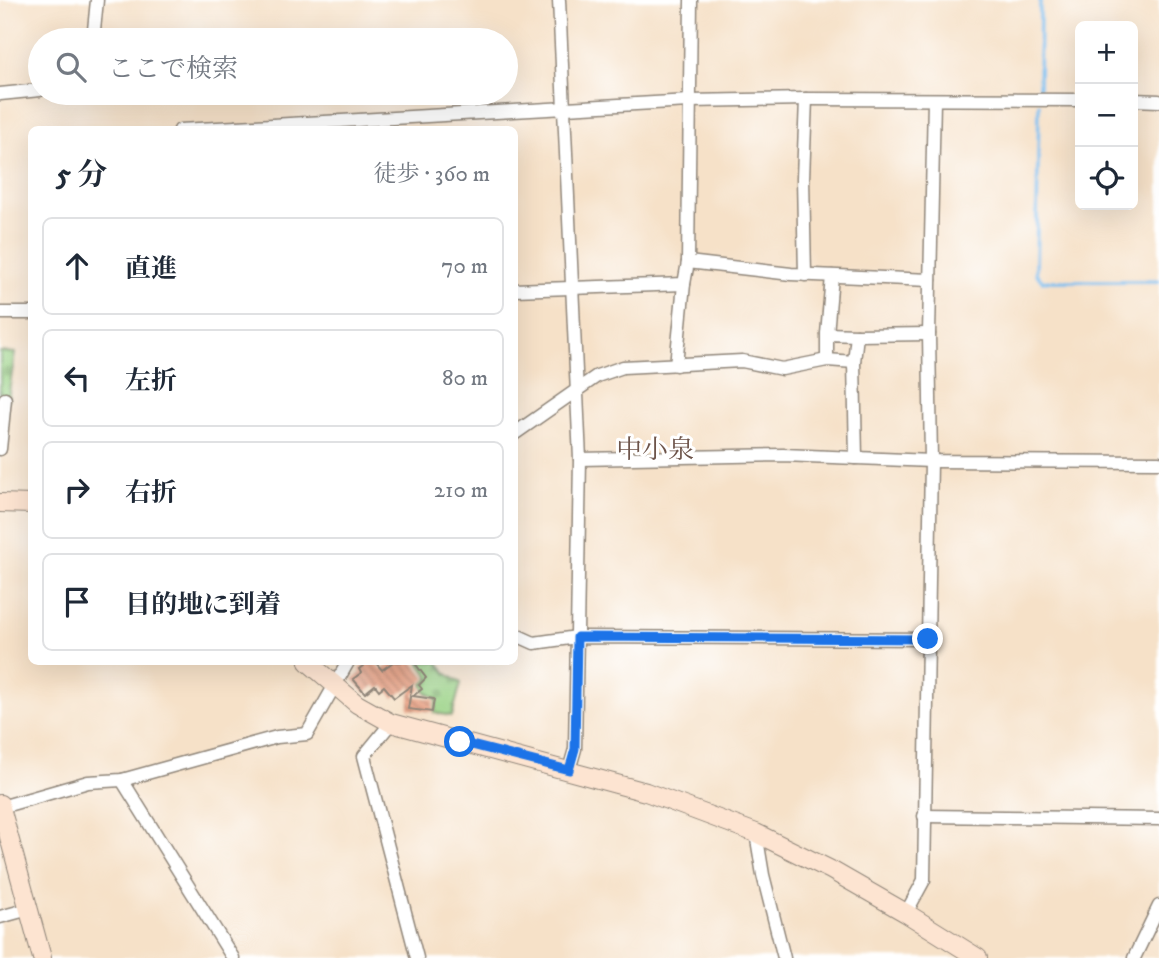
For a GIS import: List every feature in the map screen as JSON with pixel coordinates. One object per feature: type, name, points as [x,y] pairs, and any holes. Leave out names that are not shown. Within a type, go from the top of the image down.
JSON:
[{"type":"street","points":[[94,28],[97,0]]},
{"type":"street","points":[[558,0],[580,459],[575,749],[569,770]]},
{"type":"street","points":[[676,365],[688,261],[691,0]]},
{"type":"street","points":[[0,94],[28,91]]},
{"type":"street","points":[[805,275],[803,178],[806,99]]},
{"type":"street","points":[[906,913],[924,880],[934,100]]},
{"type":"street","points":[[267,126],[690,101],[1075,100]]},
{"type":"street","points":[[1138,100],[1159,101]]},
{"type":"street","points":[[688,261],[805,275],[930,281]]},
{"type":"street","points":[[827,360],[832,276]]},
{"type":"street","points":[[518,290],[684,284]]},
{"type":"street","points":[[0,313],[28,313]]},
{"type":"street","points":[[827,334],[929,334]]},
{"type":"street","points":[[856,458],[854,362],[857,335]]},
{"type":"street","points":[[518,431],[597,376],[623,367],[742,361],[782,369],[827,360],[854,362]]},
{"type":"street","points":[[0,449],[5,399]]},
{"type":"street","points":[[580,459],[783,455],[931,461],[1159,462]]},
{"type":"street","points":[[0,503],[28,504]]},
{"type":"street","points":[[518,636],[534,643],[577,637],[928,639]]},
{"type":"street","points":[[311,665],[357,704],[391,723],[646,792],[756,833],[831,870],[978,958]]},
{"type":"street","points":[[42,958],[4,829],[0,805],[88,782],[122,780],[277,737],[307,734],[346,665]]},
{"type":"street","points":[[391,723],[363,756],[417,958]]},
{"type":"street","points":[[122,780],[233,958]]},
{"type":"street","points":[[924,816],[1159,819]]},
{"type":"street","points":[[756,833],[783,958]]},
{"type":"street","points":[[1134,958],[1159,906]]},
{"type":"street","points":[[0,917],[29,909]]},
{"type":"green space","points":[[0,352],[15,353],[8,399],[0,399]]},
{"type":"green space","points":[[421,665],[440,665],[446,673],[461,683],[452,716],[434,713],[437,699],[426,692],[423,684],[430,678]]},
{"type":"building","points":[[364,665],[378,665],[382,670],[389,665],[416,665],[426,678],[419,685],[422,689],[413,696],[434,699],[432,712],[408,709],[412,685],[394,698],[384,686],[379,690],[375,685],[365,693],[353,679],[361,673],[359,669]]},
{"type":"waterway","points":[[1039,96],[1040,0]]},
{"type":"waterway","points":[[1039,104],[1036,273],[1042,281],[1159,281]]},
{"type":"district","name":"中小泉","points":[[655,449]]},
{"type":"route","points":[[460,742],[569,770],[575,749],[577,637],[928,639]]}]
